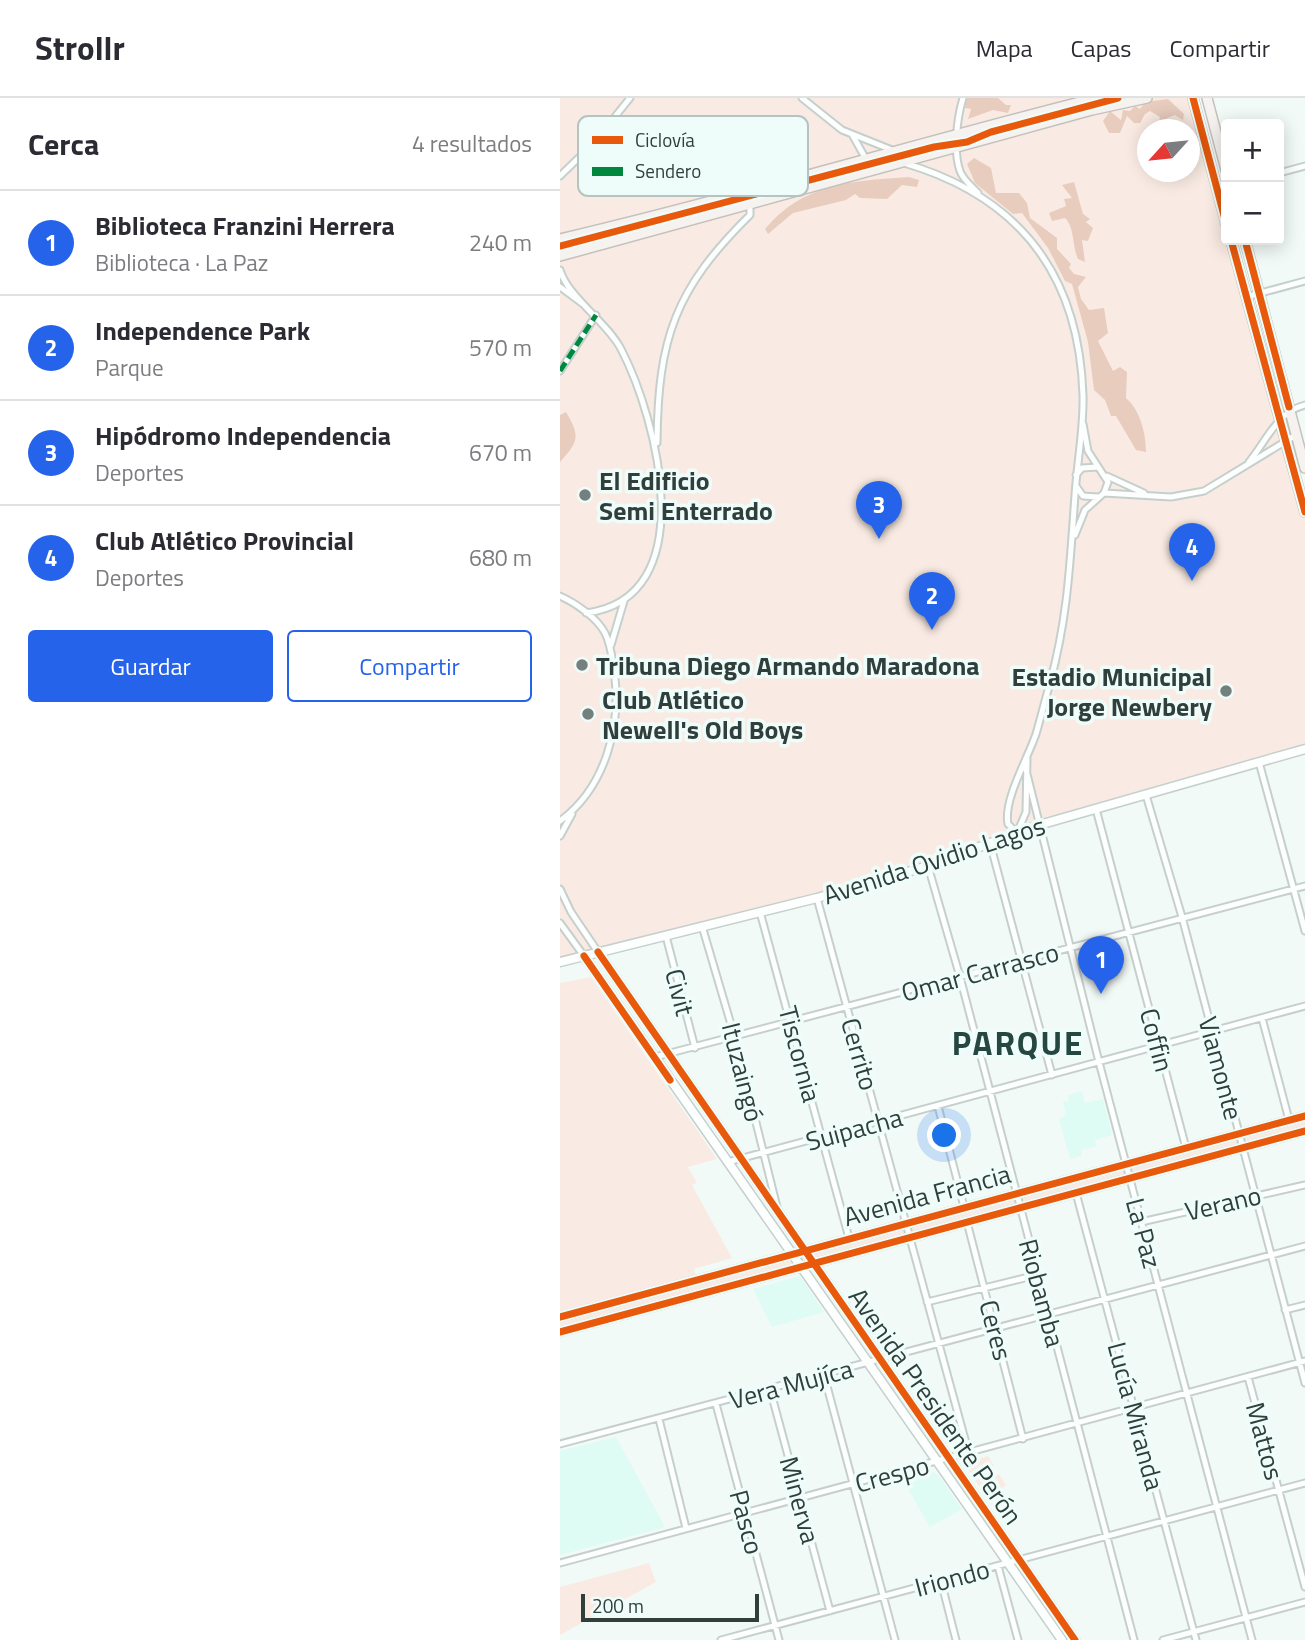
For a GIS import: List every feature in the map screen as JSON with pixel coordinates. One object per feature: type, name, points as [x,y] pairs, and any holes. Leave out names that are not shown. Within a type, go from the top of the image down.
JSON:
[{"type":"main road","points":[[808,176],[1096,98]]},
{"type":"main road","points":[[808,189],[1092,110],[1147,98]]},
{"type":"main road","points":[[1193,98],[1221,185]]},
{"type":"main road","points":[[1207,98],[1221,151]]},
{"type":"main road","points":[[560,239],[732,196]]},
{"type":"main road","points":[[560,256],[781,196]]},
{"type":"main road","points":[[1232,245],[1305,512]]},
{"type":"main road","points":[[1246,245],[1305,468]]},
{"type":"main road","name":"Avenida Ovidio Lagos","points":[[560,962],[817,898],[928,866],[1039,825],[1305,749]]},
{"type":"main road","name":"Avenida Presidente Perón","points":[[598,952],[802,1250],[1075,1640]]},
{"type":"main road","name":"Avenida Presidente Perón","points":[[584,956],[1062,1640]]},
{"type":"main road","name":"Avenida Francia","points":[[560,1317],[1305,1116]]},
{"type":"main road","name":"Avenida Francia","points":[[560,1332],[1305,1131]]},
{"type":"main road","points":[[738,1269],[740,1283]]},
{"type":"main road","points":[[626,1300],[627,1314]]},
{"type":"street","points":[[616,116],[630,98]]},
{"type":"street","points":[[802,98],[823,117],[851,134],[893,151]]},
{"type":"street","points":[[963,98],[956,134],[960,171],[981,195],[1024,230],[1054,273],[1065,296],[1078,349],[1082,421],[1088,451],[1107,476],[1147,494]]},
{"type":"street","points":[[851,134],[873,172]]},
{"type":"street","points":[[560,176],[578,159]]},
{"type":"street","points":[[904,163],[942,176],[981,195]]},
{"type":"street","points":[[1284,172],[1305,166]]},
{"type":"street","points":[[657,453],[662,364],[679,303],[707,261],[750,215],[750,204]]},
{"type":"street","points":[[560,270],[567,284],[596,315],[628,363],[651,425],[662,488],[658,534],[647,574],[624,601],[615,607],[586,613]]},
{"type":"street","points":[[1246,297],[1305,281]]},
{"type":"street","points":[[560,287],[589,308]]},
{"type":"street","points":[[560,371],[596,315]]},
{"type":"street","points":[[1247,464],[1280,418],[1289,409],[1305,405]]},
{"type":"street","points":[[1027,758],[1026,812],[1017,833],[1008,824],[1006,816],[1027,758],[1066,621],[1082,421]]},
{"type":"street","points":[[1073,539],[1084,510],[1104,493],[1171,497],[1204,491],[1296,435]]},
{"type":"street","points":[[1076,475],[1087,466],[1098,467]]},
{"type":"street","points":[[1104,493],[1107,476]]},
{"type":"street","points":[[1076,486],[1083,496],[1098,497]]},
{"type":"street","points":[[560,596],[598,623],[610,646],[616,682],[615,722],[596,782],[573,811],[560,836]]},
{"type":"street","points":[[610,646],[624,601]]},
{"type":"street","points":[[1259,762],[1305,931]]},
{"type":"street","name":"La Paz","points":[[1026,769],[1098,1062],[1252,1640]]},
{"type":"street","name":"Viamonte","points":[[1146,795],[1182,918],[1254,1196],[1302,1362],[1305,1383]]},
{"type":"street","name":"Coffin","points":[[1096,809],[1186,1148]]},
{"type":"street","points":[[560,821],[573,811]]},
{"type":"street","points":[[990,843],[1052,1075]]},
{"type":"street","name":"Riobamba","points":[[928,866],[960,977],[988,1092],[1134,1640]]},
{"type":"street","name":"Omar Carrasco","points":[[655,1057],[1305,886]]},
{"type":"street","points":[[560,890],[571,912],[598,952]]},
{"type":"street","name":"Cerrito","points":[[817,898],[969,1454]]},
{"type":"street","name":"Tiscornia","points":[[760,912],[849,1238]]},
{"type":"street","points":[[560,923],[584,956]]},
{"type":"street","name":"Ituzaingó","points":[[702,926],[735,1038],[780,1218]]},
{"type":"street","name":"Civit","points":[[666,936],[695,1048]]},
{"type":"street","name":"Suipacha","points":[[728,1162],[1305,1006]]},
{"type":"street","points":[[1262,1018],[1289,1120]]},
{"type":"street","points":[[938,1106],[964,1207]]},
{"type":"street","name":"Verano","points":[[1141,1222],[1305,1185]]},
{"type":"street","name":"Lucía Miranda","points":[[1076,1193],[1196,1640]]},
{"type":"street","name":"Ceres","points":[[967,1222],[1023,1439]]},
{"type":"street","name":"Vera Mujíca","points":[[560,1444],[1305,1246]]},
{"type":"street","points":[[927,1302],[1037,1275]]},
{"type":"street","points":[[1285,1310],[1305,1305]]},
{"type":"street","name":"Crespo","points":[[560,1563],[938,1463],[1302,1362]]},
{"type":"street","points":[[824,1375],[895,1640]]},
{"type":"street","name":"Mattos","points":[[1248,1377],[1305,1587]]},
{"type":"street","name":"Minerva","points":[[770,1389],[830,1611]]},
{"type":"street","name":"Pasco","points":[[716,1404],[779,1640]]},
{"type":"street","points":[[659,1419],[686,1528]]},
{"type":"street","name":"Iriondo","points":[[721,1640],[1305,1483]]},
{"type":"street","points":[[998,1566],[1018,1640]]},
{"type":"street","points":[[940,1581],[956,1640]]},
{"type":"street","points":[[1163,1640],[1305,1602]]},
{"type":"shaded area","points":[[560,98],[1193,98],[1199,119],[1137,119],[1137,182],[1200,182],[1200,125],[1221,204],[1221,245],[1232,245],[1305,512],[1305,749],[1039,825],[928,866],[560,962]]},
{"type":"shaded area","points":[[967,98],[998,98],[1006,105],[1011,105],[1008,113],[993,110],[968,119],[971,109],[965,108]]},
{"type":"shaded area","points":[[1168,99],[1184,114],[1183,119],[1175,115],[1160,119],[1150,111],[1142,119],[1137,119],[1137,123],[1127,116],[1120,133],[1109,133],[1103,121],[1110,111],[1121,120],[1123,110],[1130,111],[1135,106],[1140,109],[1145,102]]},
{"type":"shaded area","points":[[974,158],[991,168],[996,193],[1019,193],[1027,203],[1030,218],[1057,238],[1057,249],[1071,264],[1069,268],[1074,274],[1086,277],[1078,287],[1081,299],[1089,310],[1104,308],[1108,333],[1098,341],[1113,371],[1120,367],[1127,372],[1126,398],[1141,422],[1146,452],[1136,450],[1116,416],[1111,416],[1105,400],[1094,390],[1088,342],[1072,284],[1065,281],[1048,248],[1022,213],[1013,214],[975,183],[967,164]]},
{"type":"shaded area","points":[[909,177],[919,180],[917,187],[902,185],[887,199],[860,198],[855,194],[846,200],[793,213],[768,234],[765,229],[780,214],[812,193],[868,180]]},
{"type":"shaded area","points":[[1074,182],[1083,214],[1090,219],[1086,222],[1093,228],[1088,241],[1082,240],[1085,262],[1078,259],[1068,222],[1065,218],[1052,221],[1049,213],[1066,206],[1064,199],[1072,198],[1062,185]]},
{"type":"shaded area","points":[[566,412],[574,428],[575,439],[571,449],[560,462],[560,415]]},
{"type":"shaded area","points":[[591,977],[717,1159],[688,1167],[697,1183],[692,1185],[732,1258],[694,1269],[696,1277],[560,1311],[560,983]]},
{"type":"shaded area","points":[[1082,1091],[1085,1103],[1103,1099],[1112,1135],[1095,1140],[1096,1146],[1081,1150],[1082,1156],[1070,1159],[1059,1119],[1066,1115],[1063,1102],[1069,1101],[1068,1095]]},
{"type":"shaded area","points":[[1305,1116],[1305,1131],[560,1332],[560,1317]]},
{"type":"shaded area","points":[[800,1276],[824,1312],[772,1327],[753,1289]]},
{"type":"shaded area","points":[[616,1437],[665,1527],[560,1555],[560,1451]]},
{"type":"shaded area","points":[[988,1456],[994,1466],[986,1472],[991,1479],[999,1474],[1006,1485],[999,1491],[1018,1520],[1007,1527],[963,1463]]},
{"type":"shaded area","points":[[933,1472],[939,1476],[962,1509],[930,1527],[903,1480]]},
{"type":"shaded area","points":[[649,1563],[656,1582],[560,1635],[560,1587]]},
{"type":"marked path","points":[[560,371],[596,315]]},
{"type":"cycle path","points":[[808,180],[934,147],[967,142],[991,132],[1118,98]]},
{"type":"cycle path","points":[[1193,98],[1221,204]]},
{"type":"cycle path","points":[[560,246],[749,196]]},
{"type":"cycle path","points":[[1232,245],[1305,512]]},
{"type":"cycle path","points":[[1246,245],[1289,407]]},
{"type":"cycle path","points":[[598,952],[1075,1640]]},
{"type":"cycle path","points":[[584,956],[670,1080]]},
{"type":"cycle path","points":[[560,1317],[1305,1116]]},
{"type":"cycle path","points":[[560,1332],[1305,1131]]},
{"type":"place","name":"El Edificio Semi Enterrado","points":[[585,495]]},
{"type":"place","name":"Hipódromo Independencia","points":[[879,539]]},
{"type":"place","name":"Club Atlético Provincial","points":[[1192,581]]},
{"type":"place","name":"Independence Park","points":[[932,630]]},
{"type":"place","name":"Tribuna Diego Armando Maradona","points":[[582,665]]},
{"type":"place","name":"Estadio Municipal Jorge Newbery","points":[[1226,691]]},
{"type":"place","name":"Club Atlético Newell's Old Boys","points":[[588,714]]},
{"type":"place","name":"Biblioteca Franzini Herrera","points":[[1101,994]]},
{"type":"district","name":"PARQUE","points":[[1018,1043]]}]
